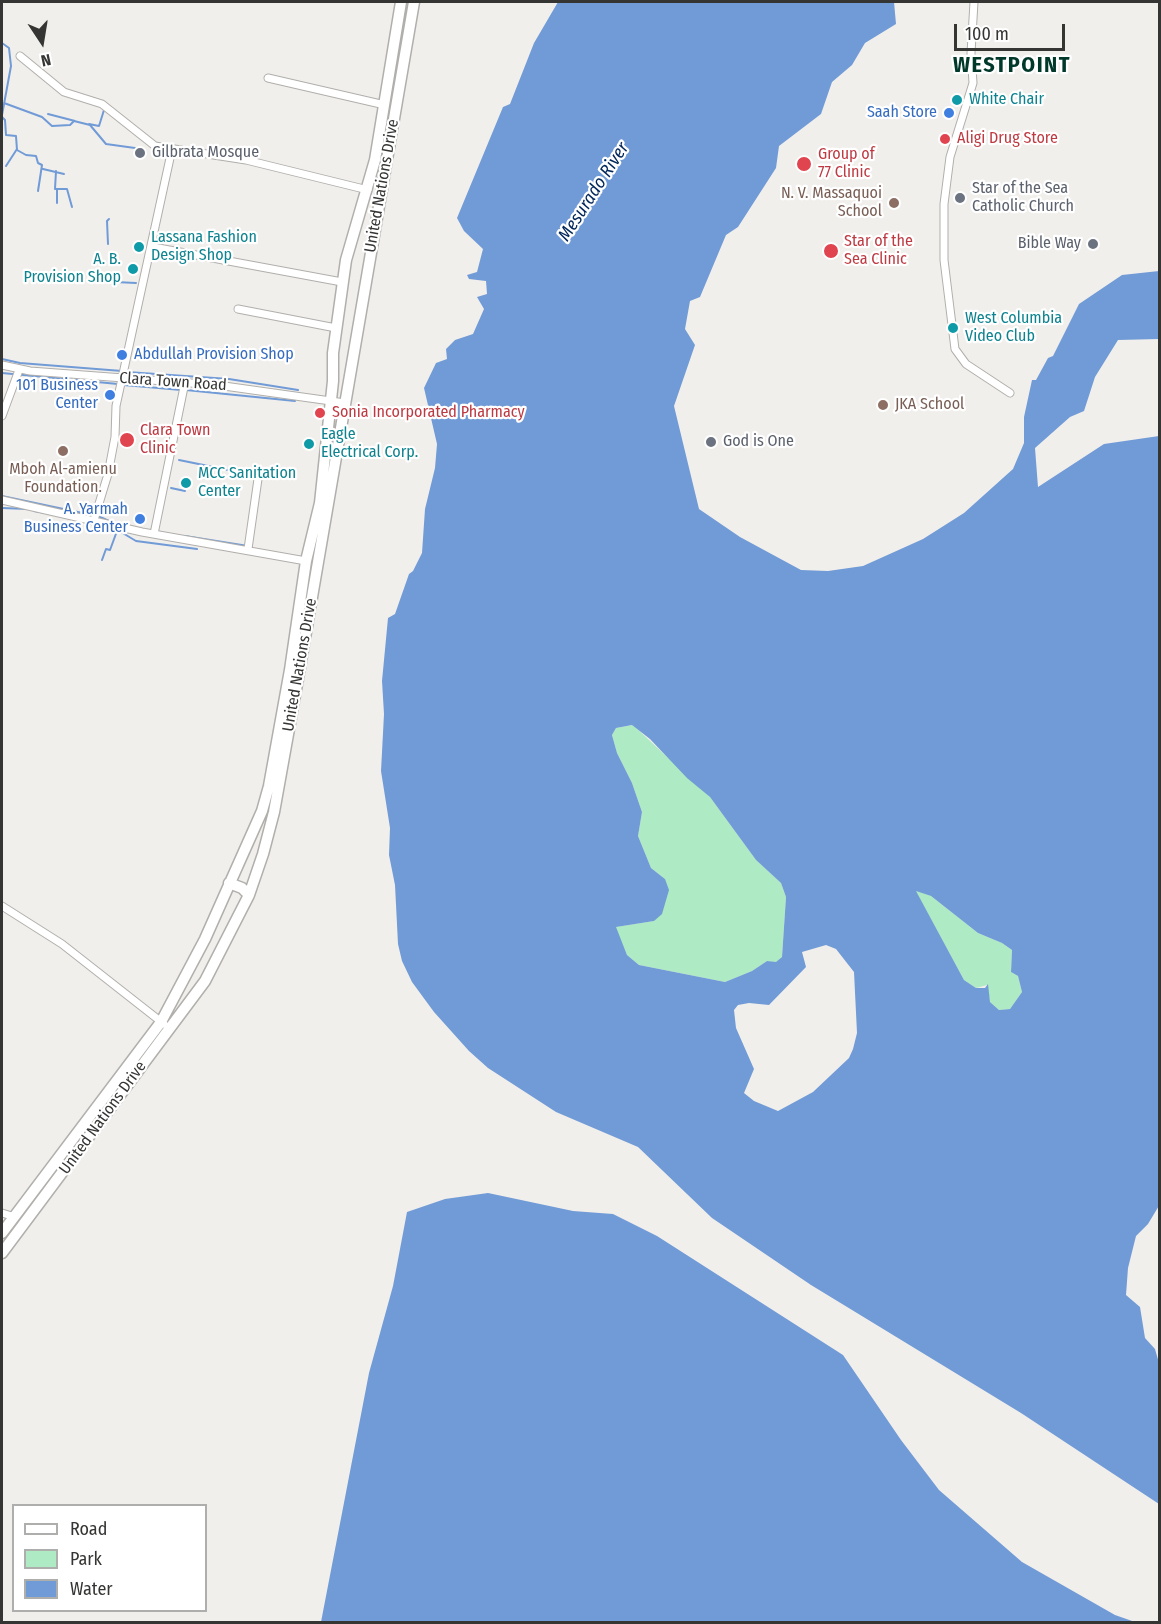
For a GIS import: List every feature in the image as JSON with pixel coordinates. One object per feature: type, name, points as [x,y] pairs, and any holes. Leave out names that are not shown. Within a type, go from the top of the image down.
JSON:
[{"type":"highway","name":"United Nations Drive","points":[[2,1253],[165,1025],[254,832],[269,786],[306,561],[320,503],[342,282],[349,244],[368,190],[385,105],[401,2]]},
{"type":"highway","name":"United Nations Drive","points":[[2,1233],[165,1025],[205,981],[223,950],[249,895],[274,812],[414,2]]},
{"type":"highway","points":[[229,883],[242,888],[249,895]]},
{"type":"highway","points":[[205,939],[210,945],[223,950]]},
{"type":"street","points":[[975,2],[970,52],[974,83],[950,157],[944,204],[944,260],[955,349],[966,364],[1010,393]]},
{"type":"street","points":[[20,56],[63,92],[102,104],[155,146],[246,160],[368,190]]},
{"type":"street","points":[[268,78],[385,105]]},
{"type":"street","points":[[94,519],[116,437],[116,406],[124,378],[142,277],[153,247],[172,149]]},
{"type":"street","points":[[153,247],[342,282]]},
{"type":"street","points":[[238,309],[336,328]]},
{"type":"street","name":"Clara Town Road","points":[[2,365],[19,370],[184,383],[345,403]]},
{"type":"street","points":[[2,416],[19,370]]},
{"type":"street","points":[[154,530],[184,383]]},
{"type":"street","points":[[248,549],[258,479]]},
{"type":"street","points":[[2,500],[306,561]]},
{"type":"street","points":[[2,906],[62,944],[165,1025]]},
{"type":"street","points":[[2,1213],[15,1216]]},
{"type":"green space","points":[[633,725],[710,797],[756,860],[781,883],[786,897],[782,957],[776,963],[767,961],[752,971],[725,982],[639,965],[627,955],[615,927],[654,921],[665,879],[651,868],[638,836],[642,812],[632,783],[617,753],[612,735],[616,728]]},
{"type":"green space","points":[[915,890],[931,896],[978,933],[1012,950],[1011,972],[1018,976],[1022,992],[1010,1009],[999,1010],[990,1002],[987,985],[976,988],[964,980]]},
{"type":"water","name":"Mesurado River","points":[[558,2],[894,2],[896,24],[865,43],[852,65],[832,82],[821,114],[779,146],[776,168],[738,227],[726,235],[700,297],[690,301],[685,329],[695,345],[674,406],[699,509],[740,537],[801,570],[828,571],[863,566],[923,539],[964,513],[1013,469],[1024,443],[1024,417],[1032,380],[1036,380],[1048,358],[1053,356],[1079,304],[1122,275],[1159,271],[1159,339],[1118,340],[1095,377],[1084,411],[1070,417],[1035,448],[1038,487],[1104,444],[1159,436],[1160,1204],[1148,1224],[1136,1236],[1128,1268],[1126,1295],[1140,1307],[1145,1338],[1155,1349],[1159,1363],[1159,1504],[1021,1413],[811,1285],[712,1218],[638,1147],[556,1112],[488,1068],[469,1051],[434,1012],[412,982],[402,961],[398,944],[395,885],[389,855],[390,828],[381,771],[384,714],[382,681],[388,618],[395,614],[409,574],[413,571],[422,553],[425,509],[435,468],[437,444],[424,388],[436,363],[447,359],[446,349],[455,340],[473,334],[484,309],[477,297],[487,294],[486,281],[469,279],[467,275],[477,272],[483,249],[464,231],[457,218],[503,107],[510,104],[534,43]],"holes":[[[632,725],[650,739],[687,778],[710,797],[756,860],[781,883],[786,897],[782,957],[776,962],[767,961],[752,971],[725,982],[639,965],[627,955],[616,927],[654,921],[662,914],[669,890],[665,879],[651,868],[638,836],[642,812],[632,783],[617,753],[612,735],[616,728]],[[916,891],[931,896],[978,933],[1012,950],[1011,972],[1018,976],[1022,992],[1010,1009],[999,1010],[990,1002],[988,984],[985,988],[976,988],[964,980]],[[826,945],[836,949],[854,972],[857,1033],[849,1058],[813,1092],[778,1111],[754,1101],[744,1093],[754,1069],[736,1028],[734,1010],[738,1005],[749,1003],[769,1005],[806,967],[802,952]]]},
{"type":"water","points":[[488,1193],[573,1211],[613,1214],[657,1236],[843,1355],[901,1440],[939,1490],[1022,1562],[1115,1615],[1135,1622],[321,1622],[369,1373],[393,1286],[407,1212],[445,1199]]},
{"type":"waterway","points":[[2,43],[9,48],[11,66],[2,115]]},
{"type":"waterway","points":[[4,103],[42,117],[52,126],[70,125],[74,121],[90,125],[106,144],[135,148]]},
{"type":"waterway","points":[[89,124],[99,126],[104,110]]},
{"type":"waterway","points":[[48,114],[75,121]]},
{"type":"waterway","points":[[2,117],[5,120],[6,135],[16,136],[17,150],[26,155],[36,156],[38,163],[42,165],[38,191]]},
{"type":"waterway","points":[[6,166],[17,149]]},
{"type":"waterway","points":[[43,169],[64,174]]},
{"type":"waterway","points":[[56,171],[55,189],[67,189],[72,207]]},
{"type":"waterway","points":[[57,189],[57,203]]},
{"type":"waterway","points":[[108,244],[107,221],[109,219]]},
{"type":"waterway","points":[[106,278],[115,282],[136,283]]},
{"type":"waterway","points":[[2,359],[20,363],[122,371]]},
{"type":"waterway","points":[[127,372],[229,379],[298,390]]},
{"type":"waterway","points":[[2,373],[118,384]]},
{"type":"waterway","points":[[124,385],[181,390]]},
{"type":"waterway","points":[[186,390],[295,401]]},
{"type":"waterway","points":[[179,460],[233,471]]},
{"type":"waterway","points":[[171,488],[185,491]]},
{"type":"waterway","points":[[2,496],[92,515]]},
{"type":"waterway","points":[[2,508],[28,509]]},
{"type":"waterway","points":[[34,511],[46,513]]},
{"type":"waterway","points":[[98,516],[109,521]]},
{"type":"waterway","points":[[116,529],[136,541],[197,549]]},
{"type":"waterway","points":[[102,560],[106,549],[110,550],[117,531]]},
{"type":"waterway","points":[[185,536],[248,546]]},
{"type":"place","name":"White Chair","points":[[957,100]]},
{"type":"place","name":"Saah Store","points":[[949,113]]},
{"type":"place","name":"Aligi Drug Store","points":[[945,139]]},
{"type":"place","name":"Gilbrata Mosque","points":[[140,153]]},
{"type":"place","name":"Group of 77 Clinic","points":[[804,164]]},
{"type":"place","name":"Star of the Sea Catholic Church","points":[[960,198]]},
{"type":"place","name":"N. V. Massaquoi School","points":[[894,203]]},
{"type":"place","name":"Bible Way","points":[[1093,244]]},
{"type":"place","name":"Lassana Fashion Design Shop","points":[[139,247]]},
{"type":"place","name":"Star of the Sea Clinic","points":[[831,251]]},
{"type":"place","name":"A. B. Provision Shop","points":[[133,269]]},
{"type":"place","name":"West Columbia Video Club","points":[[953,328]]},
{"type":"place","name":"Abdullah Provision Shop","points":[[122,355]]},
{"type":"place","name":"101 Business Center","points":[[110,395]]},
{"type":"place","name":"JKA School","points":[[883,405]]},
{"type":"place","name":"Sonia Incorporated Pharmacy","points":[[320,413]]},
{"type":"place","name":"Clara Town Clinic","points":[[127,440]]},
{"type":"place","name":"God is One","points":[[711,442]]},
{"type":"place","name":"Eagle Electrical Corp.","points":[[309,444]]},
{"type":"place","name":"Mboh Al-amienu Foundation.","points":[[63,451]]},
{"type":"place","name":"MCC Sanitation Center","points":[[186,483]]},
{"type":"place","name":"A. Yarmah Business Center","points":[[140,519]]},
{"type":"district","name":"WESTPOINT","points":[[1012,66]]}]
